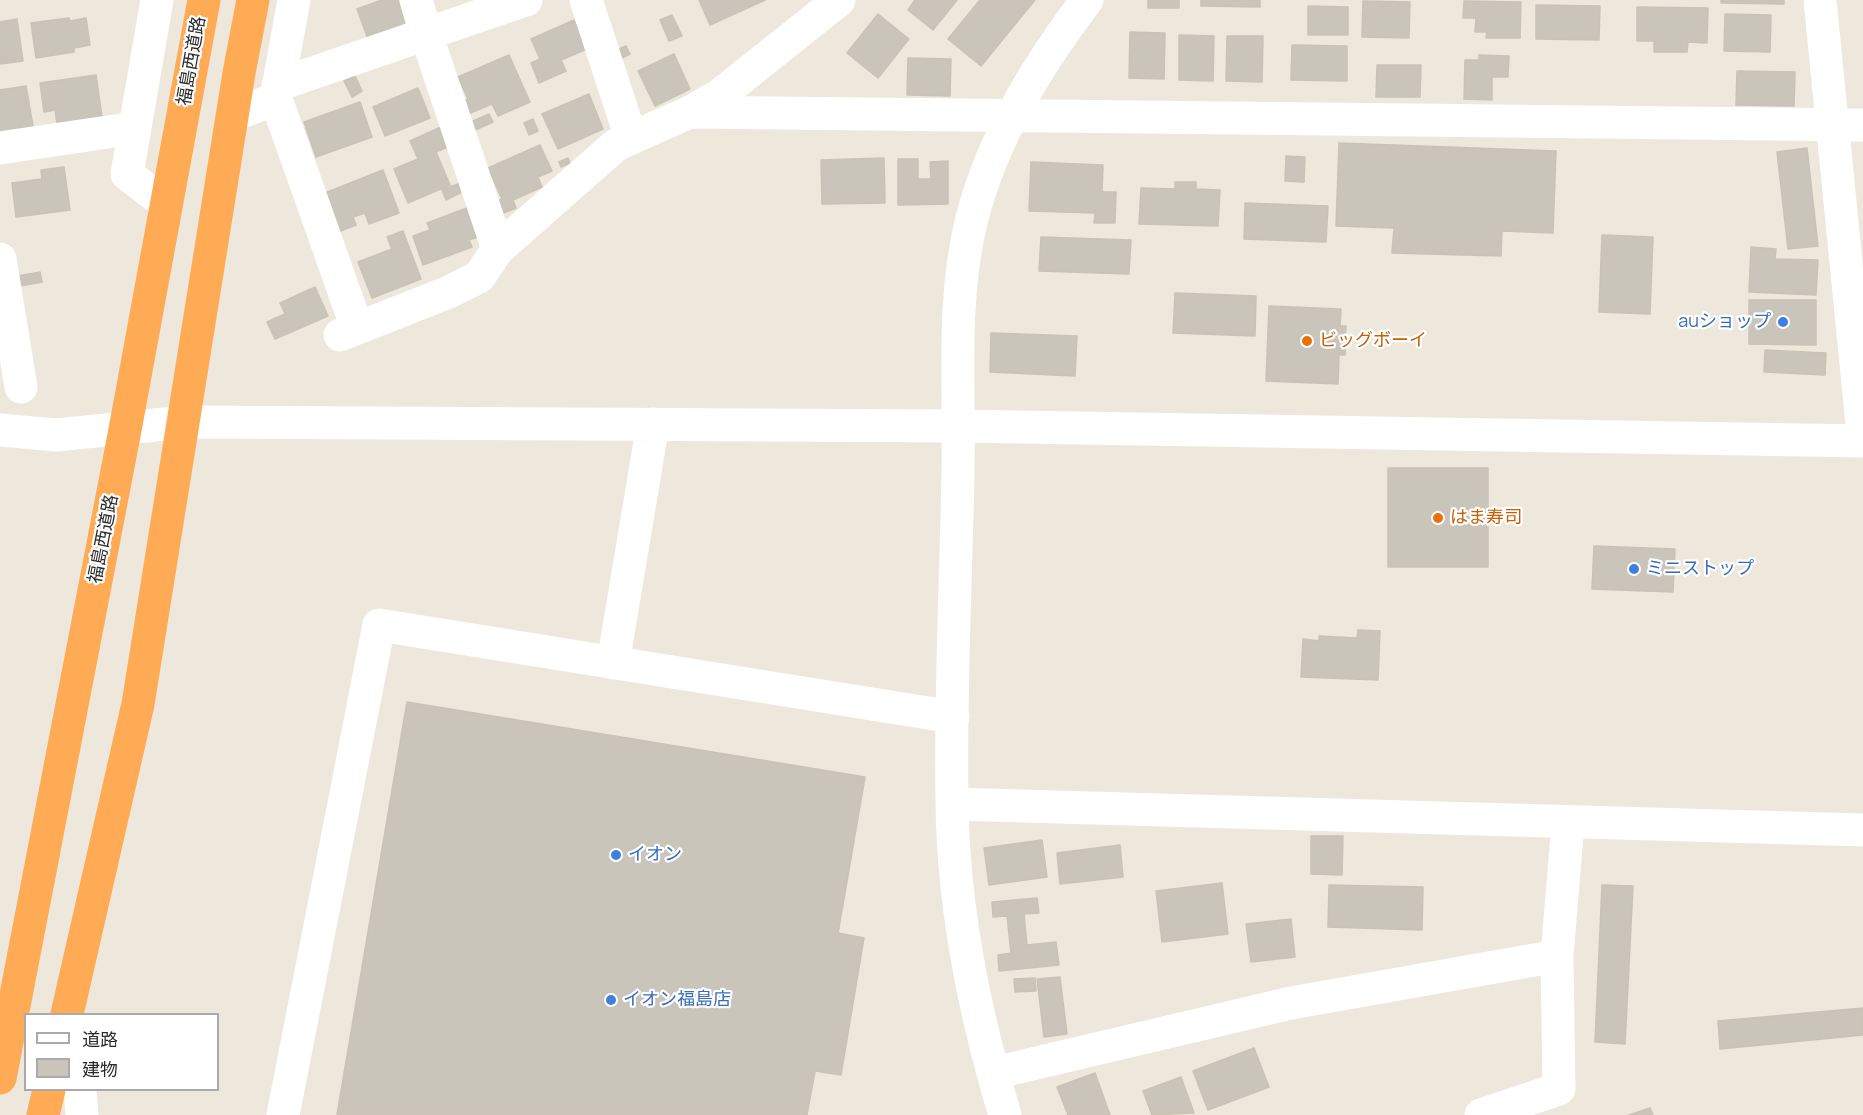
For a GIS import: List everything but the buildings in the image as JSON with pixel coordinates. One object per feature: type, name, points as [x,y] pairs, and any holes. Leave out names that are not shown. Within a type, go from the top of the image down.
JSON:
[{"type":"highway","name":"福島西道路","points":[[0,1078],[125,430],[204,0]]},
{"type":"highway","points":[[66,1013],[138,704],[185,422],[232,116],[253,0]]},
{"type":"highway","points":[[43,1115],[49,1091]]},
{"type":"street","points":[[157,0],[127,174],[166,204]]},
{"type":"street","points":[[294,0],[277,92],[349,331],[449,292],[479,277],[498,249],[616,145],[690,112],[720,95],[839,0]]},
{"type":"street","points":[[416,0],[498,249]]},
{"type":"street","points":[[232,116],[277,92],[426,34],[526,0]]},
{"type":"street","points":[[586,0],[632,138]]},
{"type":"street","points":[[1005,1115],[993,1073],[964,943],[952,804],[960,426],[958,332],[972,219],[1010,116],[1059,37],[1088,0]]},
{"type":"street","points":[[1820,0],[1848,125],[1863,434]]},
{"type":"street","points":[[690,112],[1848,125]]},
{"type":"street","points":[[0,148],[135,128]]},
{"type":"street","points":[[0,259],[21,387]]},
{"type":"street","points":[[0,430],[56,435],[125,430],[185,422],[653,424],[960,426],[1863,441]]},
{"type":"street","points":[[613,663],[653,424]]},
{"type":"street","points":[[282,1115],[379,625],[953,717]]},
{"type":"street","points":[[952,804],[1863,830]]},
{"type":"street","points":[[1481,1115],[1559,1089],[1557,956],[1568,823]]},
{"type":"street","points":[[993,1073],[1291,1003],[1557,956]]},
{"type":"street","points":[[80,1091],[82,1115]]},
{"type":"place","name":"auショップ","points":[[1783,322]]},
{"type":"place","name":"ビッグボーイ","points":[[1307,341]]},
{"type":"place","name":"はま寿司","points":[[1438,518]]},
{"type":"place","name":"ミニストップ","points":[[1634,569]]},
{"type":"place","name":"イオン","points":[[616,855]]},
{"type":"place","name":"イオン福島店","points":[[611,1000]]}]
